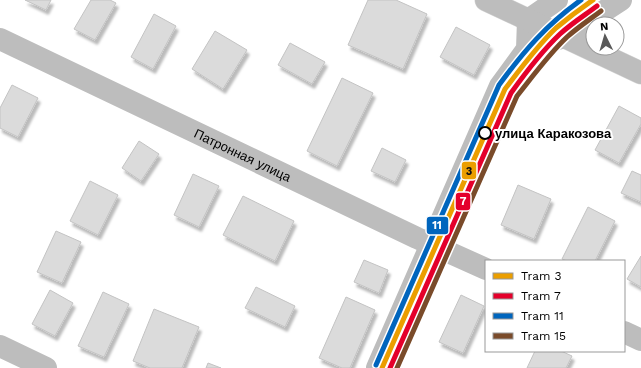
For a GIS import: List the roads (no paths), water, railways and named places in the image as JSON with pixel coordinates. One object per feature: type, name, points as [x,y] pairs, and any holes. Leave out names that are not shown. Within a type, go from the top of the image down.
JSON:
[{"type":"street","points":[[486,0],[641,73]]},
{"type":"street","points":[[528,20],[557,0]]},
{"type":"street","points":[[527,49],[564,37],[622,0]]},
{"type":"street","points":[[377,368],[500,86],[527,49],[528,20]]},
{"type":"street","name":"Патронная улица","points":[[0,39],[403,232],[485,269]]},
{"type":"street","points":[[625,332],[641,340]]},
{"type":"street","points":[[0,346],[46,368]]},
{"type":"tram line","name":"11","points":[[376,365],[499,85],[536,39],[568,9],[581,0]]},
{"type":"tram line","name":"3","points":[[382,368],[505,89],[542,42],[556,28],[593,0]]},
{"type":"tram line","name":"7","points":[[390,368],[511,93],[534,62],[553,41],[569,26],[597,6]]},
{"type":"tram line","name":"15","points":[[397,368],[517,96],[560,44],[575,30],[601,11]]},
{"type":"place","name":"улица Каракозова","points":[[485,133]]}]
